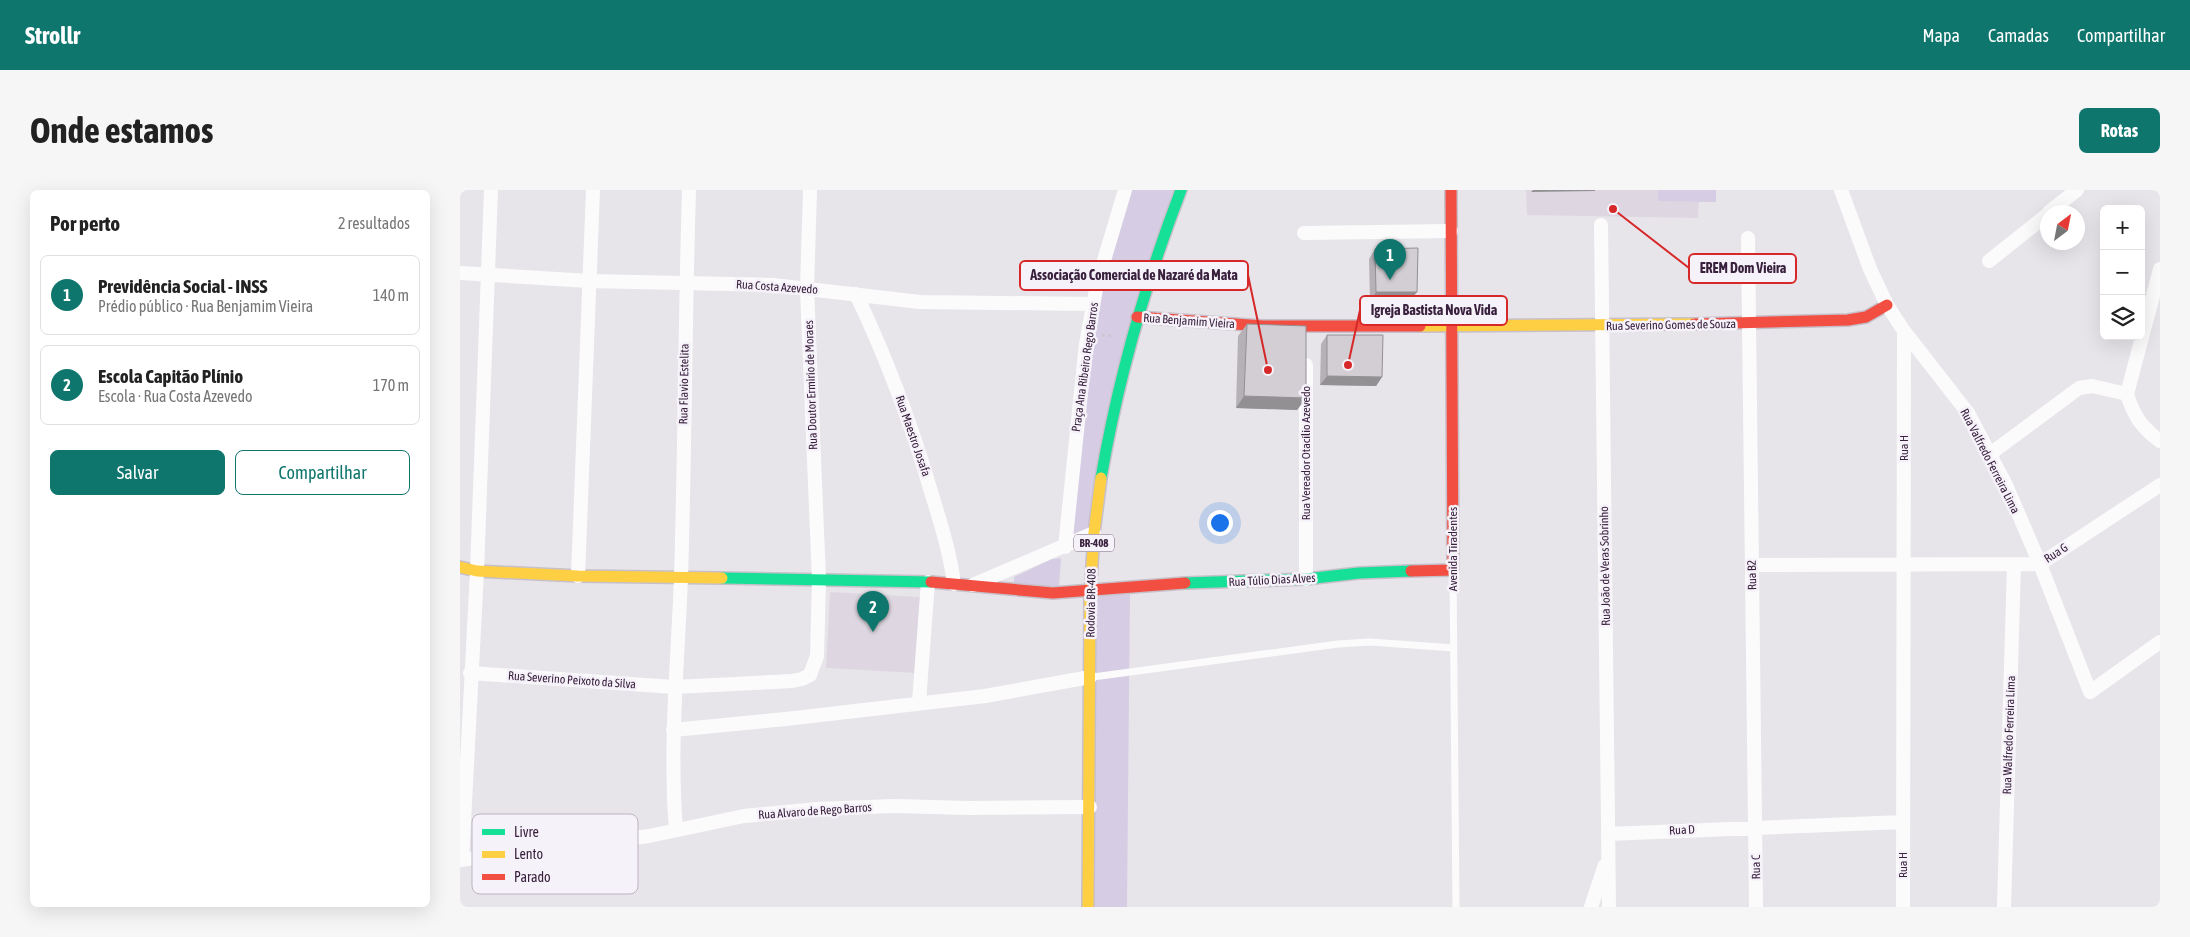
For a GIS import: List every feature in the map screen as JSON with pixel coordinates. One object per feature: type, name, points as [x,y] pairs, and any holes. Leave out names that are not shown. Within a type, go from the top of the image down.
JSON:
[{"type":"street","points":[[461,860],[476,571],[491,190]]},
{"type":"street","points":[[578,576],[593,190]]},
{"type":"street","name":"Rua Flavio Estelita","points":[[676,830],[672,782],[673,730],[681,577],[689,190]]},
{"type":"street","name":"Rua Doutor Ermirio de Moraes","points":[[674,687],[802,679],[810,675],[817,656],[820,580],[808,289],[810,190]]},
{"type":"street","name":"Praça Ana Ribeiro Rego Barros","points":[[1064,547],[1086,344],[1097,284],[1125,190]]},
{"type":"street","name":"Rodovia BR-408","points":[[1088,907],[1091,590],[1094,533],[1115,400],[1137,317],[1161,240],[1181,190]]},
{"type":"street","name":"Avenida Tiradentes","points":[[1451,190],[1453,570]]},
{"type":"street","points":[[2058,205],[2077,190]]},
{"type":"street","name":"Rua Valfredo Ferreira Lima","points":[[1844,191],[1870,269],[1887,305],[1904,331],[1968,413],[2006,485],[2040,564],[2090,692],[2160,642]]},
{"type":"street","points":[[1989,260],[2040,219]]},
{"type":"street","name":"Rua João de Veras Sobrinho","points":[[1601,225],[1609,907]]},
{"type":"street","points":[[1304,233],[1451,232]]},
{"type":"street","name":"Rua B2","points":[[1748,238],[1755,827]]},
{"type":"street","points":[[2160,269],[2127,394],[2133,413],[2142,425],[2160,440]]},
{"type":"street","name":"Rua Costa Azevedo","points":[[460,273],[589,281],[773,285],[920,302],[1093,304]]},
{"type":"street","name":"Rua Maestro Josafa","points":[[856,294],[883,351],[905,410],[948,549],[954,584]]},
{"type":"street","name":"Rua Severino Gomes de Souza","points":[[1452,327],[1602,326],[1848,320],[1866,316],[1887,305]]},
{"type":"street","name":"Rua Benjamim Vieira","points":[[1137,317],[1306,331],[1452,327]]},
{"type":"street","name":"Rua H","points":[[1904,331],[1904,566]]},
{"type":"street","name":"Rua Vereador Otacílio Azevedo","points":[[1306,356],[1306,579]]},
{"type":"street","points":[[1990,454],[2079,388],[2092,386],[2127,394]]},
{"type":"street","name":"Rua G","points":[[1752,565],[1904,566],[2040,564],[2160,485]]},
{"type":"street","points":[[970,586],[1094,533]]},
{"type":"street","name":"Rua Walfredo Ferreira Lima","points":[[2004,907],[2014,564]]},
{"type":"street","points":[[1903,822],[1904,566]]},
{"type":"street","points":[[460,567],[476,571],[578,576],[928,582],[1053,593],[1091,590]]},
{"type":"street","name":"Rua Túlio Dias Alves","points":[[1091,590],[1306,579],[1359,573],[1453,570]]},
{"type":"street","points":[[919,702],[928,582]]},
{"type":"street","name":"Rua Severino Peixoto da Silva","points":[[470,673],[674,687]]},
{"type":"street","points":[[673,730],[786,720],[919,702],[985,696],[1090,677]]},
{"type":"street","name":"Rua Alvaro de Rego Barros","points":[[638,838],[744,816],[818,809],[894,806],[969,808],[1090,807]]},
{"type":"street","name":"Rua H","points":[[1903,822],[1903,907]]},
{"type":"street","name":"Rua D","points":[[1608,834],[1903,822]]},
{"type":"street","name":"Rua C","points":[[1755,827],[1756,907]]},
{"type":"street","points":[[1590,907],[1608,857]]},
{"type":"lane","name":"Avenida Tiradentes","points":[[1453,570],[1456,907]]},
{"type":"lane","points":[[1090,677],[1338,644],[1370,642],[1454,648]]},
{"type":"shaded area","points":[[1125,190],[1182,190],[1137,317],[1094,533],[1065,547],[1088,333]]},
{"type":"shaded area","points":[[1526,190],[1716,190],[1716,202],[1699,202],[1698,218],[1527,215]]},
{"type":"shaded area","points":[[1658,190],[1716,190],[1716,202],[1658,201]]},
{"type":"shaded area","points":[[1061,558],[1059,587],[1014,585],[1014,577],[1052,559]]},
{"type":"shaded area","points":[[830,592],[920,597],[916,673],[826,668]]},
{"type":"shaded area","points":[[1130,594],[1127,907],[1088,907],[1091,597]]},
{"type":"building","points":[[1418,248],[1417,292],[1376,292],[1375,249]]},
{"type":"building","points":[[1247,324],[1306,326],[1306,398],[1244,396]]},
{"type":"building","points":[[1327,335],[1383,335],[1382,377],[1327,376]]},
{"type":"traffic: fast","points":[[1101,478],[1124,368],[1144,296],[1181,190]]},
{"type":"traffic: fast","points":[[1185,583],[1306,579],[1359,573],[1411,571]]},
{"type":"traffic: fast","points":[[722,578],[931,582]]},
{"type":"traffic: slow","points":[[1420,326],[1694,324]]},
{"type":"traffic: slow","points":[[1088,907],[1090,597],[1094,533],[1101,478]]},
{"type":"traffic: slow","points":[[460,567],[477,571],[578,576],[722,578]]},
{"type":"traffic: jam","points":[[1411,571],[1453,570],[1451,190]]},
{"type":"traffic: jam","points":[[1694,324],[1848,320],[1866,317],[1887,305]]},
{"type":"traffic: jam","points":[[1137,317],[1263,326],[1420,326]]},
{"type":"traffic: jam","points":[[931,582],[1053,593],[1185,583]]},
{"type":"place","name":"EREM Dom Vieira","points":[[1613,209]]},
{"type":"place","name":"Previdência Social - INSS","points":[[1390,280]]},
{"type":"place","name":"Igreja Bastista Nova Vida","points":[[1348,365]]},
{"type":"place","name":"Associação Comercial de Nazaré da Mata","points":[[1268,370]]},
{"type":"place","name":"Escola Capitão Plínio","points":[[873,632]]}]
